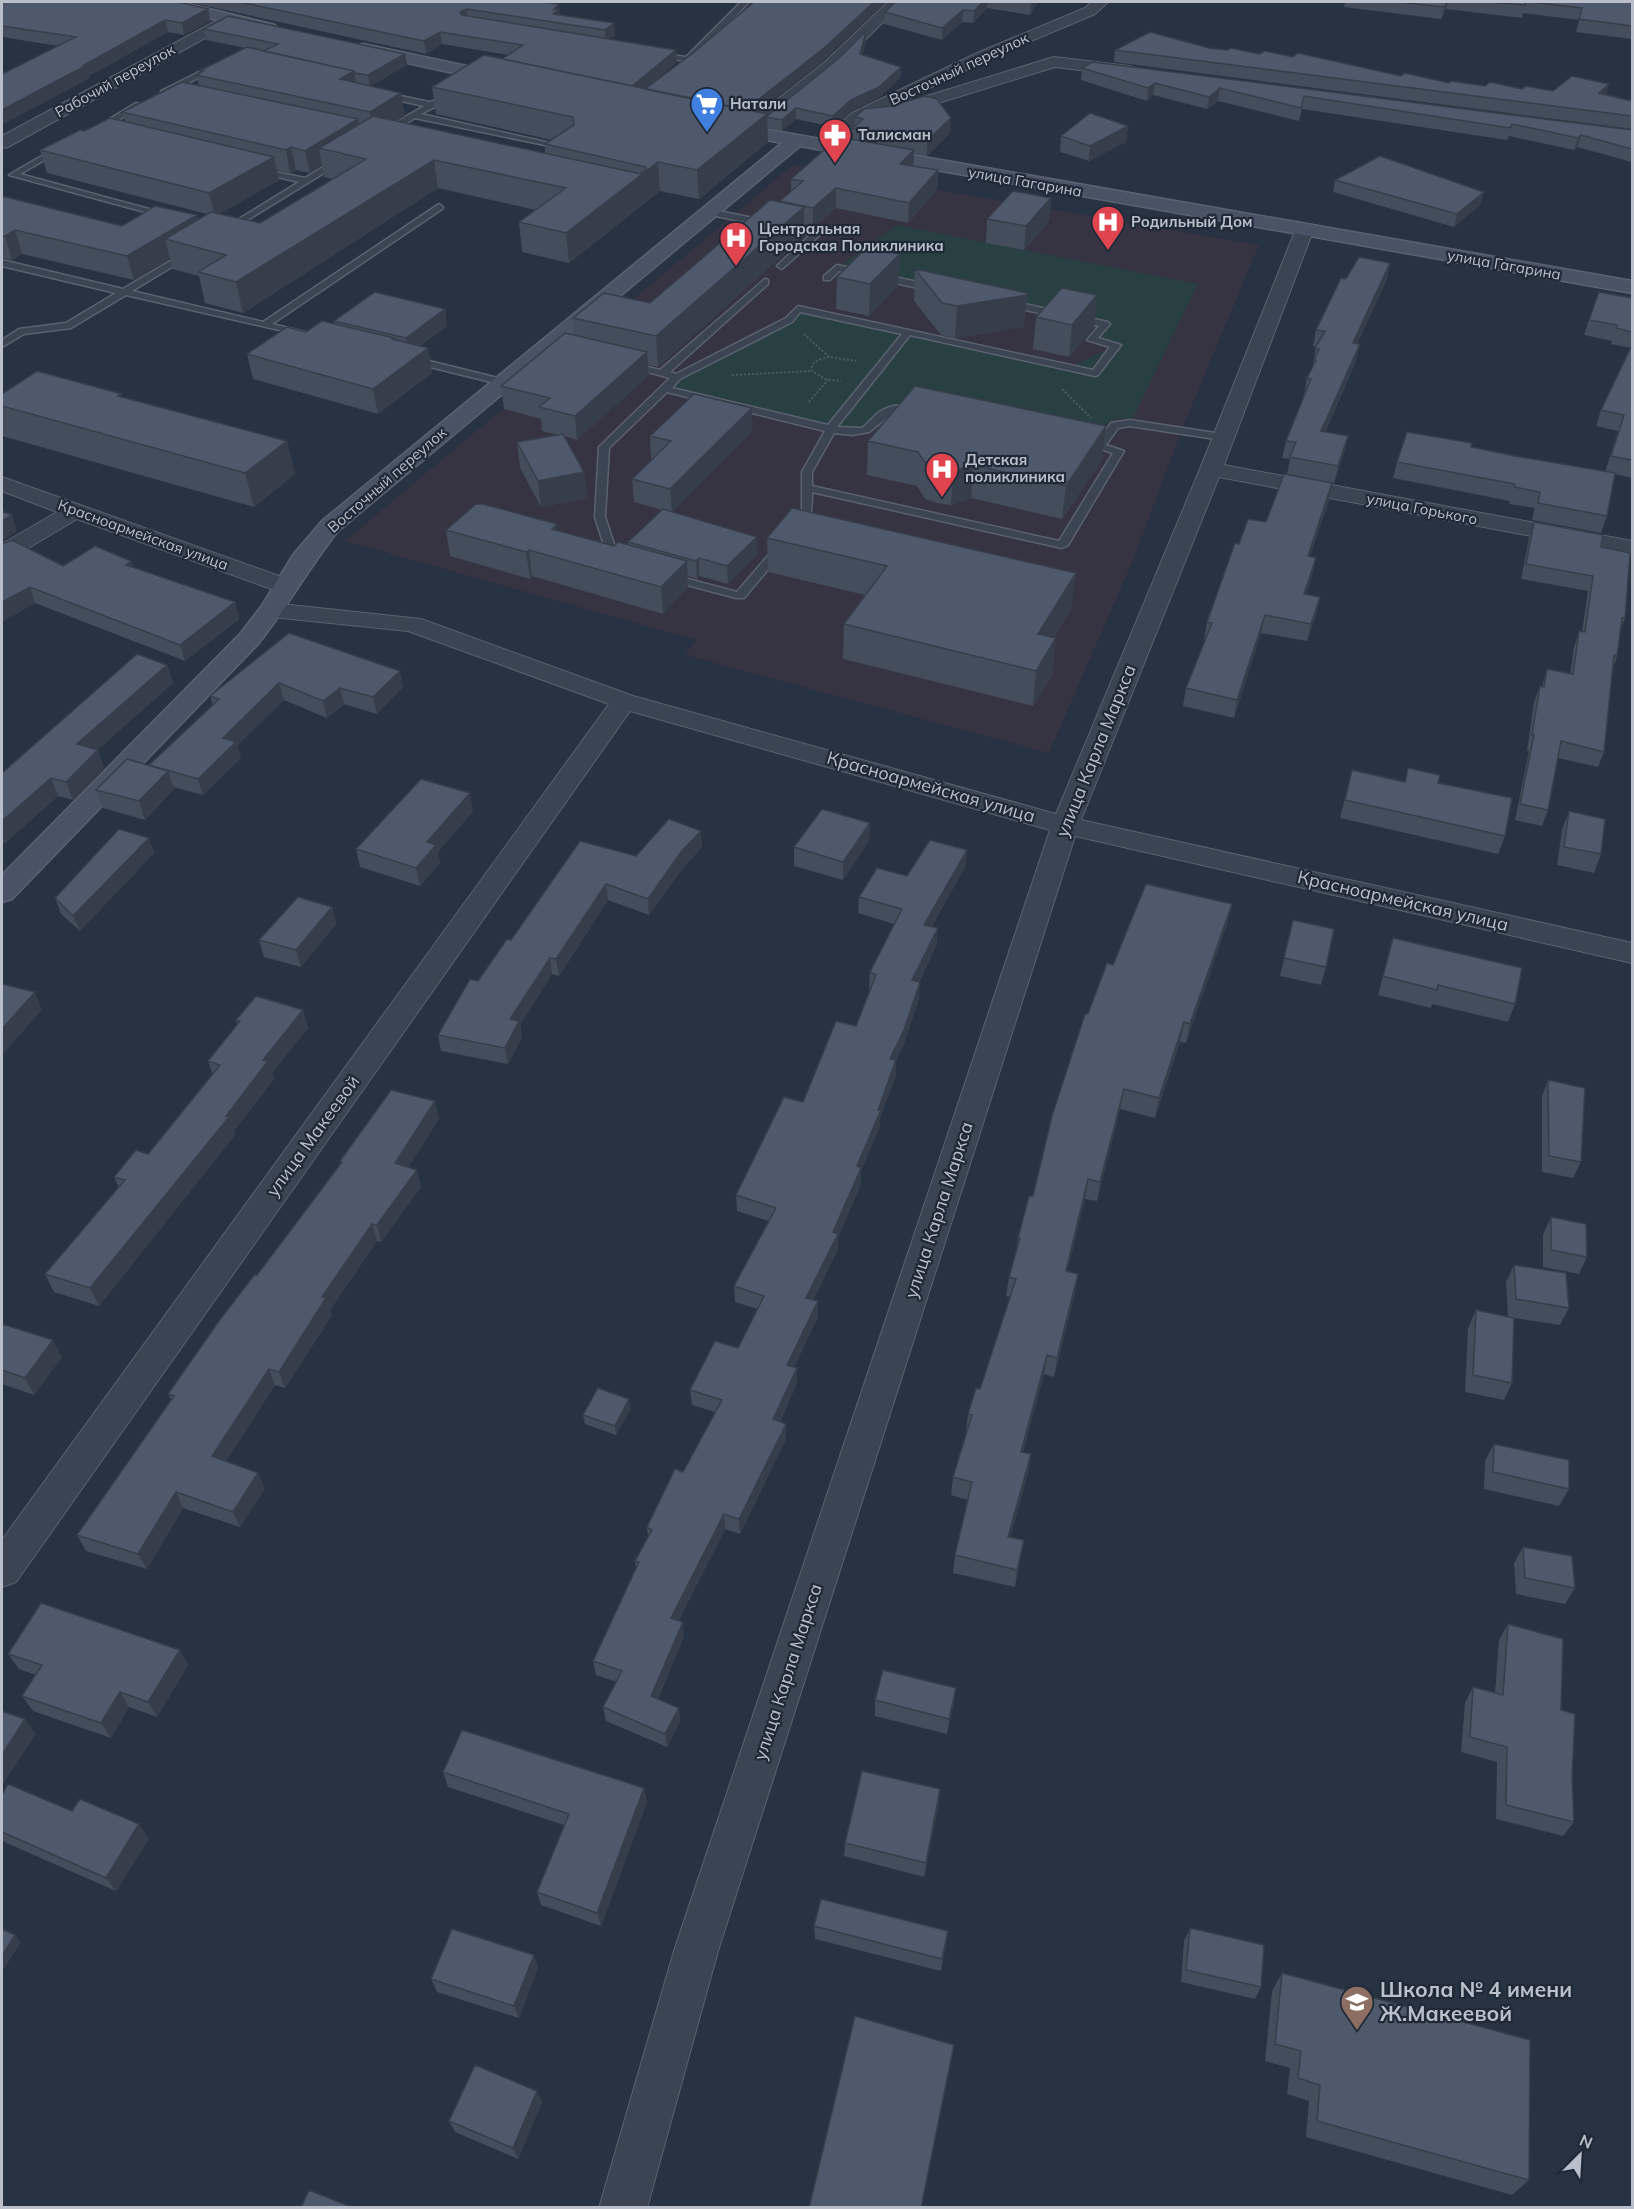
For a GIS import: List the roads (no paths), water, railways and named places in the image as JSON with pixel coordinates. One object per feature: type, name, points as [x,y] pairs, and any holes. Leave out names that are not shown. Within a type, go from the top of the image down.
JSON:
[{"type":"street","points":[[163,2],[283,31]]},
{"type":"street","points":[[202,12],[228,2]]},
{"type":"street","points":[[747,132],[831,65],[896,2]]},
{"type":"street","name":"Восточный переулок","points":[[824,146],[858,117],[983,56],[1089,11],[1101,2]]},
{"type":"street","name":"Рабочий переулок","points":[[2,143],[229,19]]},
{"type":"street","points":[[347,45],[516,82]]},
{"type":"street","points":[[858,117],[884,115],[1054,62],[1149,74]]},
{"type":"street","name":"улица Гагарина","points":[[709,124],[1304,231],[1632,286]]},
{"type":"street","name":"Восточный переулок","points":[[2,892],[249,639],[272,610],[302,560],[330,526],[503,382],[555,348],[709,212],[795,141]]},
{"type":"street","name":"улица Карла Маркса","points":[[623,2208],[696,1951],[1065,825],[1211,469],[1304,231]]},
{"type":"street","name":"улица Горького","points":[[1211,469],[1632,548]]},
{"type":"street","name":"Красноармейская улица","points":[[2,484],[285,586]]},
{"type":"street","points":[[2,554],[74,511]]},
{"type":"street","name":"Красноармейская улица","points":[[272,610],[412,624],[624,702],[1065,825],[1632,953]]},
{"type":"street","name":"улица Макеевой","points":[[2,1570],[624,702]]},
{"type":"lane","points":[[680,67],[745,2]]},
{"type":"lane","points":[[644,53],[688,60]]},
{"type":"lane","points":[[172,95],[161,93],[220,65]]},
{"type":"lane","points":[[466,84],[482,75]]},
{"type":"lane","points":[[375,92],[432,105]]},
{"type":"lane","points":[[84,136],[152,98]]},
{"type":"lane","points":[[373,140],[441,99]]},
{"type":"lane","points":[[414,115],[572,149],[563,156]]},
{"type":"lane","points":[[94,131],[105,134]]},
{"type":"lane","points":[[64,148],[13,175],[180,218]]},
{"type":"lane","points":[[214,232],[225,230],[353,152]]},
{"type":"lane","points":[[250,168],[305,181]]},
{"type":"lane","points":[[265,326],[439,207]]},
{"type":"lane","points":[[709,212],[817,234],[782,266]]},
{"type":"lane","points":[[2,344],[22,331],[68,326],[195,249]]},
{"type":"lane","points":[[2,263],[310,336]]},
{"type":"lane","points":[[827,278],[837,268],[942,290]]},
{"type":"lane","points":[[662,374],[765,282]]},
{"type":"lane","points":[[624,564],[613,561],[600,517],[604,447],[677,377],[789,320],[801,305],[908,332],[1095,373],[1116,345],[1092,340],[1105,324],[989,300]]},
{"type":"lane","points":[[659,574],[740,597],[807,514],[807,472],[831,428],[908,332]]},
{"type":"lane","points":[[401,357],[503,382]]},
{"type":"lane","points":[[618,363],[677,377]]},
{"type":"lane","points":[[665,389],[831,428],[860,432],[868,428],[884,411],[896,408],[932,413]]},
{"type":"lane","points":[[807,488],[1062,545],[1119,451],[1094,446],[1114,425],[1130,423],[1222,437]]},
{"type":"place","name":"Натали","points":[[707,133]]},
{"type":"place","name":"Талисман","points":[[835,164]]},
{"type":"place","name":"Родильный Дом","points":[[1108,251]]},
{"type":"place","name":"Центральная Городская Поликлиника","points":[[736,267]]},
{"type":"place","name":"Детская поликлиника","points":[[942,498]]},
{"type":"place","name":"Школа № 4 имени Ж.Макеевой","points":[[1357,2031]]}]
